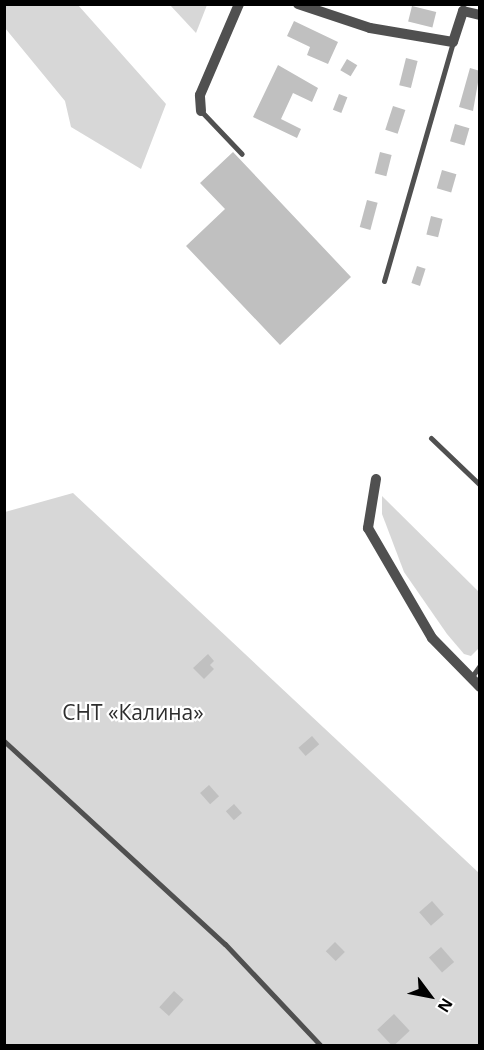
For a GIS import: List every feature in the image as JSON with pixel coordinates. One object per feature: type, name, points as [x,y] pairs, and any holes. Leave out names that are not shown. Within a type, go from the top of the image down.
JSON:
[{"type":"street","points":[[201,111],[200,95],[239,4]]},
{"type":"street","points":[[298,4],[370,28],[453,42],[463,8],[480,15]]},
{"type":"street","points":[[376,479],[368,528],[432,638],[480,687]]},
{"type":"lane","points":[[384,281],[453,42]]},
{"type":"lane","points":[[201,111],[242,154]]},
{"type":"lane","points":[[431,438],[480,485]]},
{"type":"lane","points":[[471,678],[480,665]]},
{"type":"lane","points":[[4,741],[225,944],[321,1046]]},
{"type":"green space","points":[[4,5],[78,5],[166,104],[141,169],[71,127],[65,101],[5,28]]},
{"type":"green space","points":[[170,5],[207,5],[196,33]]},
{"type":"green space","name":"СНТ «Калина»","points":[[73,493],[479,873],[479,1045],[5,1046],[5,512]]},
{"type":"green space","points":[[382,496],[479,592],[479,648],[471,656],[464,654],[447,634],[404,572],[382,514]]},
{"type":"building","points":[[412,6],[436,12],[432,28],[408,22]]},
{"type":"building","points":[[294,21],[338,42],[328,64],[307,55],[310,47],[287,36]]},
{"type":"building","points":[[406,58],[418,61],[411,88],[399,85]]},
{"type":"building","points":[[347,59],[357,65],[351,76],[340,70]]},
{"type":"building","points":[[278,65],[318,88],[312,102],[293,93],[281,119],[301,129],[297,138],[253,117]]},
{"type":"building","points":[[470,68],[480,71],[473,111],[459,107]]},
{"type":"building","points":[[339,94],[347,97],[341,113],[333,110]]},
{"type":"building","points":[[393,106],[405,110],[398,134],[385,130]]},
{"type":"building","points":[[455,124],[469,128],[464,145],[450,141]]},
{"type":"building","points":[[233,152],[351,277],[280,345],[186,246],[225,209],[200,183]]},
{"type":"building","points":[[380,152],[392,155],[386,176],[375,173]]},
{"type":"building","points":[[442,170],[456,174],[451,192],[437,188]]},
{"type":"building","points":[[367,200],[378,203],[370,230],[360,227]]},
{"type":"building","points":[[431,216],[443,219],[438,237],[426,234]]},
{"type":"building","points":[[417,266],[426,269],[420,286],[411,283]]},
{"type":"building","points":[[208,654],[214,661],[210,665],[214,669],[204,679],[193,668]]},
{"type":"building","points":[[312,736],[319,744],[306,756],[298,748]]},
{"type":"building","points":[[209,785],[219,796],[210,804],[200,793]]},
{"type":"building","points":[[234,804],[242,813],[234,820],[226,811]]},
{"type":"building","points":[[432,901],[444,915],[431,926],[419,912]]},
{"type":"building","points":[[335,942],[345,952],[336,961],[326,951]]},
{"type":"building","points":[[441,947],[454,962],[442,973],[429,957]]},
{"type":"building","points":[[174,991],[184,1000],[169,1016],[159,1007]]},
{"type":"building","points":[[394,1014],[410,1031],[392,1046],[377,1030]]}]
